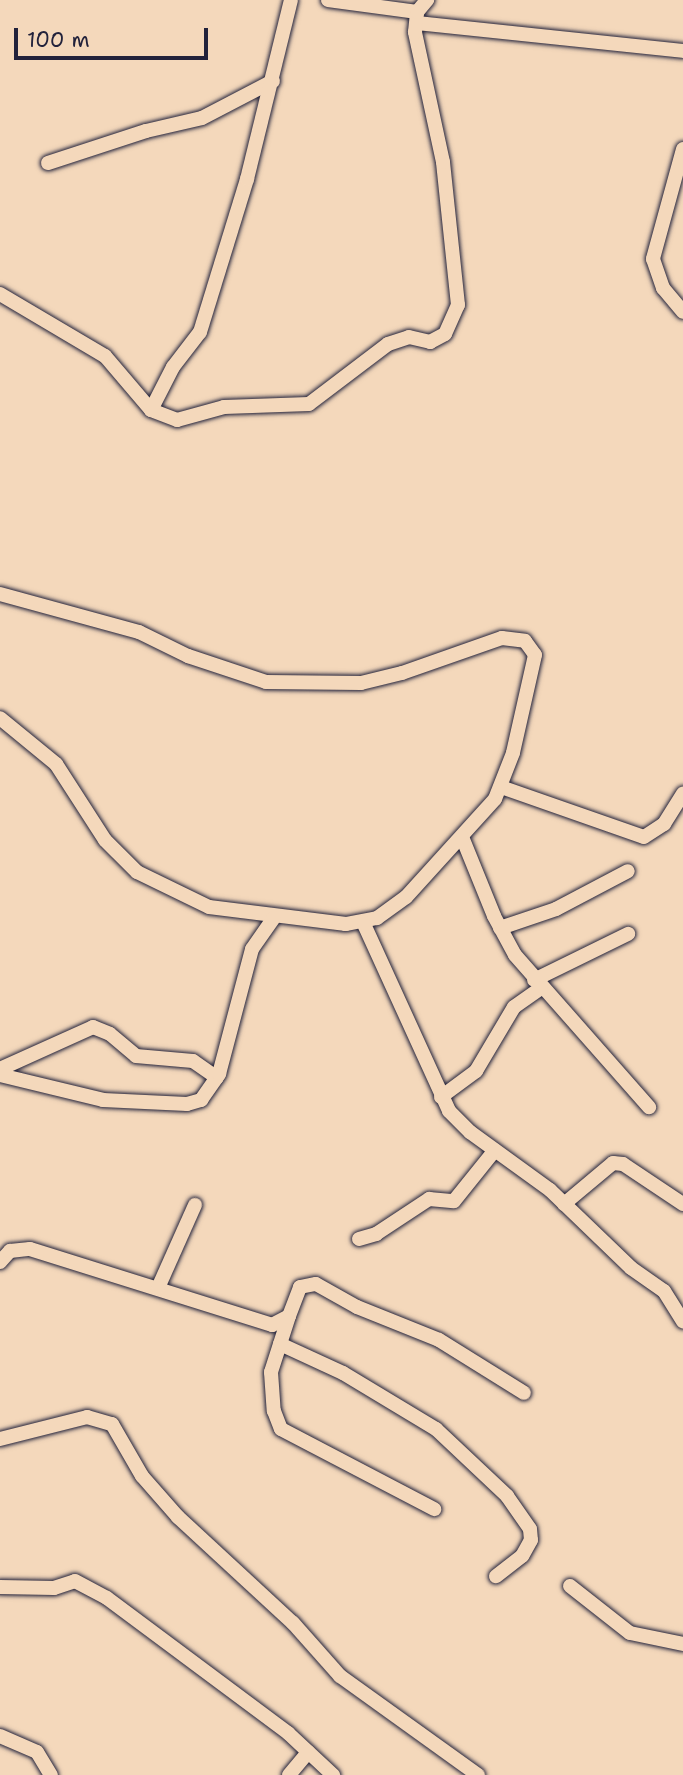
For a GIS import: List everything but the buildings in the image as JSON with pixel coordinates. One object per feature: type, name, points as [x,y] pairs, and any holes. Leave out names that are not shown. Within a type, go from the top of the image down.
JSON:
[{"type":"street","points":[[151,410],[173,367],[200,332],[273,81],[291,0]]},
{"type":"street","points":[[328,0],[423,7],[683,51]]},
{"type":"street","points":[[0,295],[105,356],[151,410],[177,421],[224,407],[309,404],[388,344],[409,337],[430,342],[450,327],[458,305],[443,163],[415,32],[423,7]]},
{"type":"street","points":[[48,163],[146,131],[202,118],[273,81]]},
{"type":"street","points":[[683,149],[653,259],[663,288],[683,312]]},
{"type":"street","points":[[0,594],[139,632],[188,656],[266,682],[361,682],[402,673],[502,638],[518,638],[530,645],[535,671],[501,787],[463,837],[405,897],[387,912],[363,922],[317,924],[209,907],[137,872],[105,840],[56,764],[0,719]]},
{"type":"street","points":[[501,787],[644,837],[664,824],[683,794]]},
{"type":"street","points":[[463,837],[500,928],[538,984],[649,1107]]},
{"type":"street","points":[[500,928],[556,909],[628,871]]},
{"type":"street","points":[[0,1075],[70,1095],[151,1103],[201,1100],[217,1078],[242,999],[246,967],[274,918]]},
{"type":"street","points":[[363,922],[441,1097],[458,1121],[564,1204],[631,1268],[664,1291],[683,1322]]},
{"type":"street","points":[[441,1097],[476,1071],[514,1007],[538,984],[628,934]]},
{"type":"street","points":[[0,1069],[93,1027],[110,1034],[136,1056],[193,1060],[217,1078]]},
{"type":"street","points":[[359,1239],[376,1234],[429,1199],[454,1201],[495,1150]]},
{"type":"street","points":[[564,1204],[613,1163],[623,1164],[683,1204]]},
{"type":"street","points":[[158,1288],[195,1205]]},
{"type":"street","points":[[0,1262],[10,1251],[30,1249],[158,1288],[260,1324],[272,1325],[289,1316]]},
{"type":"street","points":[[435,1509],[281,1429],[271,1390],[280,1344],[300,1287],[316,1284],[357,1307],[439,1340],[524,1393]]},
{"type":"street","points":[[280,1344],[343,1373],[436,1429],[507,1496],[530,1529],[531,1540],[522,1556],[496,1576]]},
{"type":"street","points":[[0,1439],[88,1417],[112,1424],[142,1476],[178,1517],[293,1623],[340,1676],[478,1775]]},
{"type":"street","points":[[0,1587],[54,1588],[75,1581],[90,1588],[127,1611],[152,1636],[309,1752],[333,1775]]},
{"type":"street","points":[[570,1586],[630,1633],[683,1644]]},
{"type":"street","points":[[0,1736],[37,1752],[51,1775]]},
{"type":"street","points":[[289,1775],[309,1752]]}]
